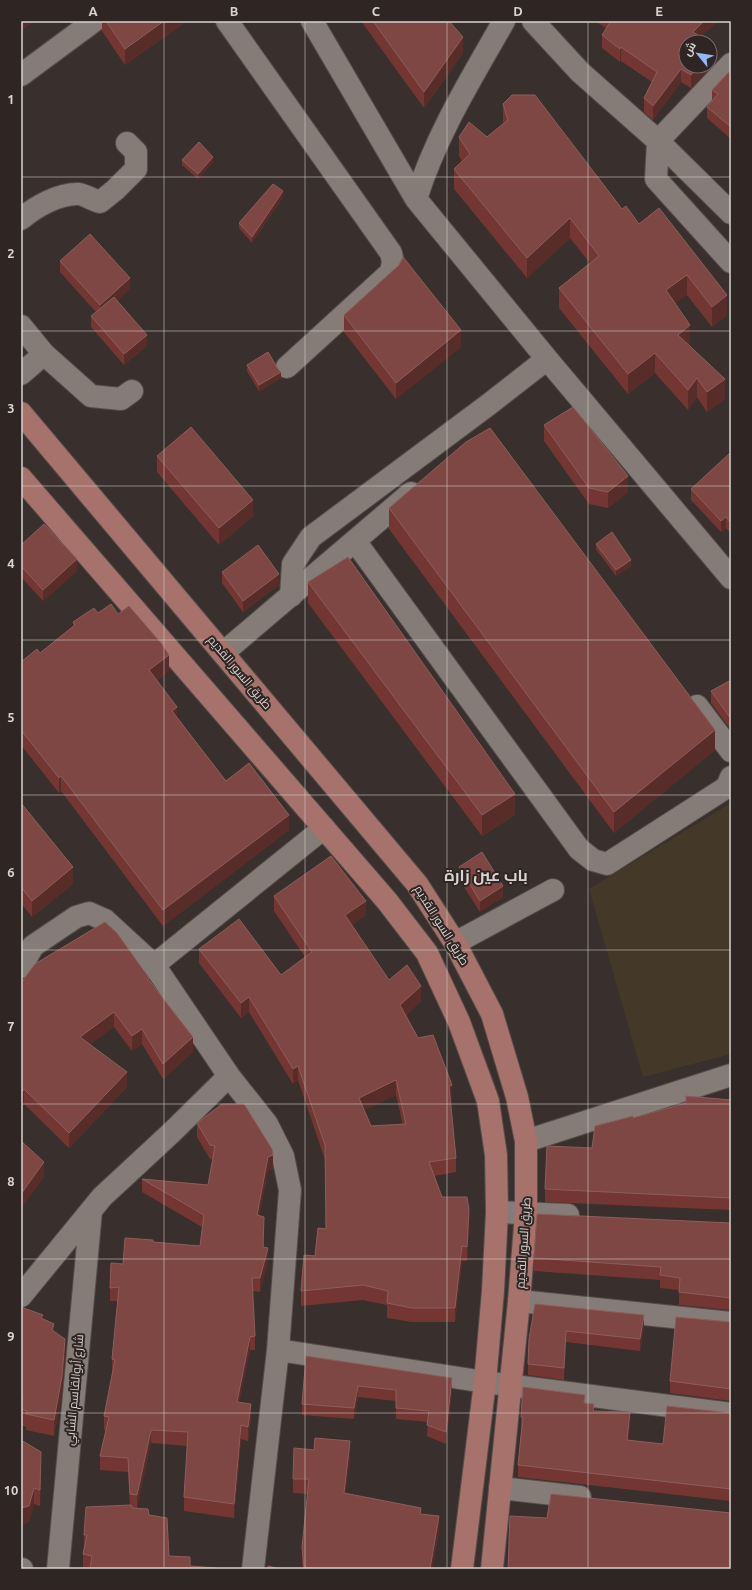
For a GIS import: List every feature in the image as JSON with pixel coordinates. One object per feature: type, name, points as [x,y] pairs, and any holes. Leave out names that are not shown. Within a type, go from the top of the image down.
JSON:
[{"type":"main road","name":"طريق السور القديم","points":[[21,413],[417,884],[456,943],[492,1014],[517,1097],[526,1141],[526,1213],[519,1300],[492,1569]]},
{"type":"main road","points":[[21,478],[387,901],[427,953],[459,1022],[488,1101],[496,1155],[497,1212],[493,1291],[485,1382],[462,1569]]},
{"type":"main road","points":[[488,1101],[517,1097]]},
{"type":"street","points":[[21,76],[94,21]]},
{"type":"street","points":[[227,21],[391,252],[393,262],[391,272],[287,367]]},
{"type":"street","points":[[312,21],[416,199],[547,359],[731,578]]},
{"type":"street","points":[[416,199],[425,170],[436,144],[460,97],[504,21]]},
{"type":"street","points":[[533,21],[580,72],[658,141],[731,214]]},
{"type":"street","points":[[731,64],[658,141],[656,179],[731,262]]},
{"type":"street","points":[[21,219],[28,213],[57,198],[79,194],[100,202],[115,190],[136,169],[136,152],[127,143]]},
{"type":"street","points":[[21,326],[44,354],[91,396],[121,399],[132,391]]},
{"type":"street","points":[[21,374],[44,354]]},
{"type":"street","points":[[291,596],[293,564],[311,537],[482,410],[547,359]]},
{"type":"street","points":[[223,653],[428,479]]},
{"type":"street","points":[[356,541],[579,849],[592,860],[607,864],[727,787],[731,777]]},
{"type":"street","points":[[684,688],[731,751]]},
{"type":"street","points":[[154,965],[324,828]]},
{"type":"street","points":[[456,943],[553,890]]},
{"type":"street","points":[[21,967],[27,940],[76,917],[89,913],[105,920],[154,965],[229,1076],[267,1124],[283,1156],[290,1190],[278,1350],[253,1569]]},
{"type":"street","points":[[526,1141],[731,1075]]},
{"type":"street","points":[[21,1296],[102,1198],[229,1076]]},
{"type":"street","name":"شارع أبوالقاسم الشابي","points":[[58,1569],[91,1211]]},
{"type":"street","points":[[497,1212],[589,1216]]},
{"type":"street","points":[[519,1300],[731,1323]]},
{"type":"street","points":[[278,1350],[485,1382],[731,1414]]},
{"type":"street","points":[[500,1488],[600,1500]]},
{"type":"shaded area","points":[[731,803],[731,1054],[643,1077],[589,889]]},
{"type":"building","points":[[106,21],[164,21],[125,49]]},
{"type":"building","points":[[373,21],[449,21],[463,37],[424,92]]},
{"type":"building","points":[[611,21],[704,21],[693,32],[696,34],[678,34],[678,73],[653,106],[644,98],[657,72],[621,47],[620,49],[602,35]]},
{"type":"building","points":[[731,70],[731,127],[707,107],[718,94],[712,90]]},
{"type":"building","points":[[512,95],[535,95],[622,209],[626,206],[639,224],[659,208],[727,295],[712,307],[687,275],[666,290],[690,325],[678,335],[725,379],[707,392],[697,378],[688,390],[655,353],[628,374],[559,288],[599,256],[570,218],[527,258],[454,169],[470,154],[459,137],[469,122],[487,137],[508,120],[503,104]]},
{"type":"building","points":[[199,142],[213,157],[198,174],[182,160]]},
{"type":"building","points":[[273,184],[283,191],[252,237],[239,223]]},
{"type":"building","points":[[90,234],[130,278],[100,305],[60,261]]},
{"type":"building","points":[[403,257],[461,330],[396,383],[344,315],[399,265]]},
{"type":"building","points":[[114,297],[147,335],[124,354],[91,316]]},
{"type":"building","points":[[268,352],[281,372],[259,385],[247,365]]},
{"type":"building","points":[[573,407],[628,476],[608,492],[589,488],[544,425]]},
{"type":"building","points":[[191,427],[253,500],[219,528],[157,456]]},
{"type":"building","points":[[490,428],[715,730],[614,812],[389,508],[466,442]]},
{"type":"building","points":[[730,453],[731,523],[726,517],[721,521],[691,489]]},
{"type":"building","points":[[44,524],[77,559],[43,590],[21,566],[21,545]]},
{"type":"building","points":[[612,532],[631,560],[616,570],[596,544]]},
{"type":"building","points":[[258,545],[279,574],[243,601],[222,572]]},
{"type":"building","points":[[348,557],[515,794],[482,815],[308,582]]},
{"type":"building","points":[[111,604],[118,614],[129,606],[161,643],[169,655],[149,670],[177,707],[172,711],[226,781],[249,763],[289,815],[163,910],[61,776],[59,778],[21,730],[21,662],[37,649],[40,653],[75,625],[73,622],[94,608],[98,613]]},
{"type":"building","points":[[731,680],[731,719],[711,691]]},
{"type":"building","points":[[21,803],[73,867],[32,901],[21,887]]},
{"type":"building","points":[[482,852],[503,886],[480,901],[459,867]]},
{"type":"building","points":[[331,856],[366,901],[345,915],[389,980],[407,965],[421,986],[400,1005],[418,1038],[433,1035],[452,1085],[449,1086],[456,1158],[429,1162],[442,1197],[467,1197],[469,1210],[467,1247],[462,1246],[455,1308],[412,1308],[387,1303],[388,1291],[363,1285],[301,1291],[304,1255],[315,1256],[318,1228],[326,1229],[325,1145],[298,1066],[293,1069],[249,997],[241,1003],[199,949],[239,919],[281,975],[312,952],[274,896]],"holes":[[[396,1080],[406,1124],[371,1126],[359,1098]]]},
{"type":"building","points":[[105,922],[117,933],[149,978],[148,979],[193,1037],[163,1064],[142,1029],[132,1036],[114,1012],[80,1037],[127,1072],[69,1133],[24,1089],[21,1094],[21,983],[35,964]]},
{"type":"building","points":[[686,1096],[731,1100],[731,1198],[545,1189],[547,1146],[592,1148],[595,1126],[633,1116],[633,1118],[686,1103]]},
{"type":"building","points":[[222,1104],[244,1104],[272,1149],[273,1155],[268,1157],[257,1215],[264,1217],[263,1247],[268,1248],[260,1278],[252,1278],[255,1336],[250,1337],[237,1402],[251,1404],[248,1427],[241,1425],[234,1504],[184,1497],[188,1432],[151,1430],[137,1495],[130,1494],[128,1458],[100,1456],[109,1417],[104,1416],[115,1360],[112,1359],[119,1287],[110,1288],[111,1263],[123,1264],[125,1238],[200,1246],[204,1215],[142,1179],[208,1185],[215,1146],[210,1145],[197,1123]]},
{"type":"building","points":[[21,1141],[44,1162],[21,1194]]},
{"type":"building","points":[[537,1214],[731,1223],[731,1298],[679,1292],[680,1278],[660,1275],[661,1267],[534,1258]]},
{"type":"building","points":[[535,1304],[644,1315],[640,1339],[566,1331],[564,1368],[528,1364],[529,1339]]},
{"type":"building","points":[[21,1307],[43,1315],[41,1318],[54,1324],[52,1330],[65,1339],[62,1376],[54,1420],[26,1414],[27,1411],[21,1409],[21,1401],[23,1398],[21,1397]]},
{"type":"building","points":[[676,1317],[731,1322],[731,1389],[670,1381]]},
{"type":"building","points":[[306,1356],[452,1378],[446,1432],[427,1425],[429,1411],[396,1408],[396,1390],[358,1386],[354,1408],[302,1404]]},
{"type":"building","points":[[523,1387],[585,1395],[584,1403],[594,1404],[593,1411],[630,1412],[627,1440],[663,1444],[667,1406],[731,1413],[731,1489],[518,1465],[523,1417],[521,1417]]},
{"type":"building","points":[[315,1438],[350,1441],[344,1493],[421,1508],[420,1514],[439,1516],[430,1569],[316,1569],[304,1567],[302,1547],[309,1479],[293,1479],[294,1448],[314,1450]]},
{"type":"building","points":[[21,1440],[41,1452],[40,1490],[34,1488],[29,1506],[21,1508]]},
{"type":"building","points":[[551,1494],[731,1513],[731,1569],[508,1569],[510,1516],[547,1518]]},
{"type":"building","points":[[131,1505],[132,1508],[148,1509],[149,1515],[167,1518],[169,1556],[190,1557],[190,1566],[216,1569],[90,1569],[92,1556],[83,1554],[87,1535],[84,1535],[86,1507]]},
{"type":"building","points":[[268,1566],[281,1569],[268,1569]]},
{"type":"district","name":"باب عين زارة","points":[[486,875]]}]
